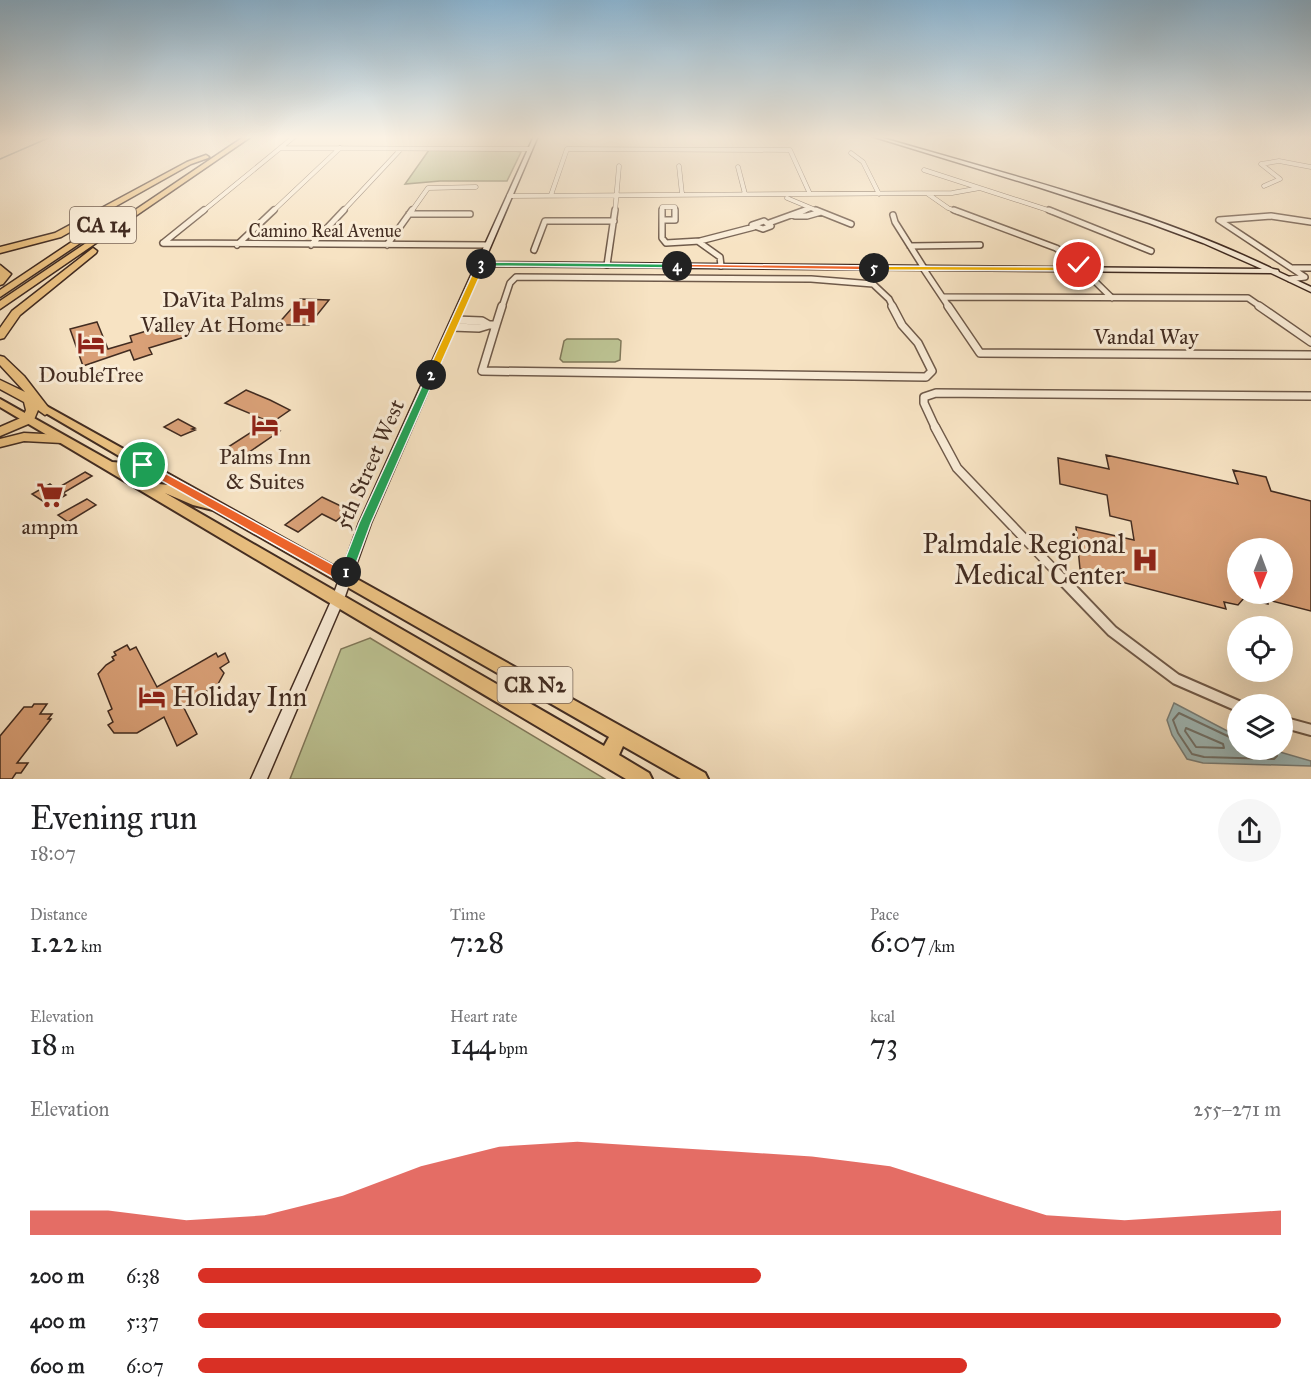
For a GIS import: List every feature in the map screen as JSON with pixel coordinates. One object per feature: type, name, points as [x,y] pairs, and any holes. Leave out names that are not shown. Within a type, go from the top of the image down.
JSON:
[{"type":"highway","points":[[0,250],[58,235],[172,172]]},
{"type":"highway","name":"CA 14","points":[[0,294],[183,172]]},
{"type":"highway","name":"CA 14","points":[[0,306],[196,172]]},
{"type":"highway","points":[[0,336],[16,313],[99,246],[181,186],[186,179]]},
{"type":"highway","points":[[0,267],[6,274],[0,282]]},
{"type":"highway","points":[[0,359],[20,378],[45,411]]},
{"type":"highway","points":[[0,384],[30,400],[32,410],[28,419],[0,432]]},
{"type":"highway","points":[[0,443],[24,437],[62,439]]},
{"type":"main road","name":"CR N2","points":[[30,400],[45,411],[219,506],[699,779]]},
{"type":"main road","name":"CR N2","points":[[0,402],[643,779]]},
{"type":"main road","points":[[80,450],[98,440]]},
{"type":"main road","points":[[109,467],[122,466],[150,477],[164,477]]},
{"type":"main road","points":[[149,490],[166,487],[198,504],[219,506]]},
{"type":"main road","points":[[607,758],[620,735]]},
{"type":"street","name":"Camino Real Avenue","points":[[250,172],[163,243],[488,245]]},
{"type":"street","points":[[237,245],[314,172]]},
{"type":"street","points":[[311,245],[378,172]]},
{"type":"street","name":"5th Street West","points":[[259,779],[338,599],[365,523],[520,172]]},
{"type":"street","points":[[551,195],[559,172]]},
{"type":"street","points":[[608,265],[619,172]]},
{"type":"street","points":[[680,172],[682,194]]},
{"type":"street","points":[[740,172],[746,194]]},
{"type":"street","points":[[800,172],[810,194]]},
{"type":"street","points":[[868,172],[879,194]]},
{"type":"street","points":[[931,172],[1058,213],[1151,251]]},
{"type":"street","points":[[993,172],[1113,209],[1233,254],[1311,290]]},
{"type":"street","points":[[1264,186],[1280,179],[1274,172]]},
{"type":"street","points":[[387,245],[428,188],[476,188]]},
{"type":"street","points":[[509,196],[618,193],[928,194],[980,188]]},
{"type":"street","points":[[928,194],[948,208],[1056,248],[1069,256],[1112,298]]},
{"type":"street","points":[[787,198],[851,224]]},
{"type":"street","points":[[662,220],[662,238],[666,243],[699,242],[754,227],[753,224],[756,222],[769,223],[795,216],[811,208]]},
{"type":"street","points":[[795,216],[824,212]]},
{"type":"street","points":[[409,214],[470,214]]},
{"type":"street","points":[[893,215],[895,222],[944,297],[1248,298],[1311,342]]},
{"type":"street","points":[[1290,279],[1305,277],[1219,220],[1271,216],[1311,222]]},
{"type":"street","points":[[534,250],[545,221],[614,221]]},
{"type":"street","points":[[699,242],[720,257],[722,266]]},
{"type":"street","points":[[910,246],[980,246]]},
{"type":"street","points":[[1233,254],[1260,271],[1311,296]]},
{"type":"street","points":[[479,264],[1276,272]]},
{"type":"street","points":[[867,268],[873,284],[890,299],[902,325],[918,343],[932,371],[926,376],[482,371],[492,325],[510,283],[516,277],[811,279],[873,284]]},
{"type":"street","points":[[1293,268],[1311,268]]},
{"type":"street","name":"Vandal Way","points":[[944,297],[980,353],[1311,355]]},
{"type":"street","points":[[453,324],[482,321],[492,325]]},
{"type":"street","points":[[1227,701],[1176,679],[1112,632],[957,468],[928,414],[924,397],[936,393],[1311,396]]},
{"type":"street","points":[[1293,725],[1311,730]]},
{"type":"green space","points":[[413,172],[511,172],[507,181],[440,181],[405,184]]},
{"type":"green space","points":[[567,339],[618,339],[621,341],[620,360],[615,362],[563,362],[560,359],[564,341]]},
{"type":"green space","points":[[370,638],[605,779],[290,779],[341,649]]},
{"type":"water","points":[[1174,703],[1227,731],[1227,760],[1293,760],[1293,756],[1311,761],[1311,766],[1203,763],[1187,759],[1172,735],[1167,720]]},
{"type":"building","name":"DaVita Palms Valley At Home","points":[[300,299],[329,300],[309,325],[277,325]]},
{"type":"building","points":[[97,322],[108,349],[132,342],[130,336],[176,322],[185,337],[149,348],[152,354],[134,360],[130,350],[83,366],[70,329]]},
{"type":"building","points":[[246,390],[290,410],[267,426],[258,422],[263,419],[225,403]]},
{"type":"building","points":[[178,419],[195,430],[181,436],[164,427]]},
{"type":"building","points":[[264,424],[280,431],[239,459],[222,451]]},
{"type":"building","name":"Palmdale Regional Medical Center","points":[[1106,455],[1238,484],[1233,470],[1266,477],[1271,491],[1311,501],[1311,611],[1284,604],[1293,604],[1293,538],[1227,538],[1227,603],[1224,602],[1226,609],[1098,576],[1098,573],[1080,569],[1076,527],[1134,540],[1131,521],[1110,516],[1107,495],[1060,484],[1058,458],[1109,469]]},
{"type":"building","points":[[85,472],[92,476],[63,493],[66,495],[49,505],[32,494],[50,484],[56,489]]},
{"type":"building","points":[[322,497],[349,510],[336,521],[322,514],[298,532],[285,525]]},
{"type":"building","points":[[87,499],[96,505],[68,522],[58,515]]},
{"type":"building","name":"Holiday Inn","points":[[127,645],[130,650],[136,647],[157,687],[216,653],[218,657],[225,653],[229,662],[220,668],[224,673],[218,684],[183,706],[197,734],[177,746],[164,717],[137,733],[114,733],[108,725],[113,722],[108,711],[112,709],[98,674],[114,660],[112,657],[116,655],[114,652]]},
{"type":"building","points":[[34,704],[47,704],[40,714],[52,714],[48,719],[51,719],[17,763],[28,763],[21,773],[16,773],[12,779],[0,779],[0,736],[24,707],[32,707]]},
{"type":"place","name":"DaVita Palms Valley At Home","points":[[304,312]]},
{"type":"place","name":"DoubleTree","points":[[91,343]]},
{"type":"place","name":"Palms Inn & Suites","points":[[265,425]]},
{"type":"place","name":"ampm","points":[[50,495]]},
{"type":"place","name":"Palmdale Regional Medical Center","points":[[1145,560]]},
{"type":"place","name":"Holiday Inn","points":[[152,697]]},
{"type":"route","points":[[143,465],[344,577],[365,523],[479,264],[1083,270],[1079,265]]}]
